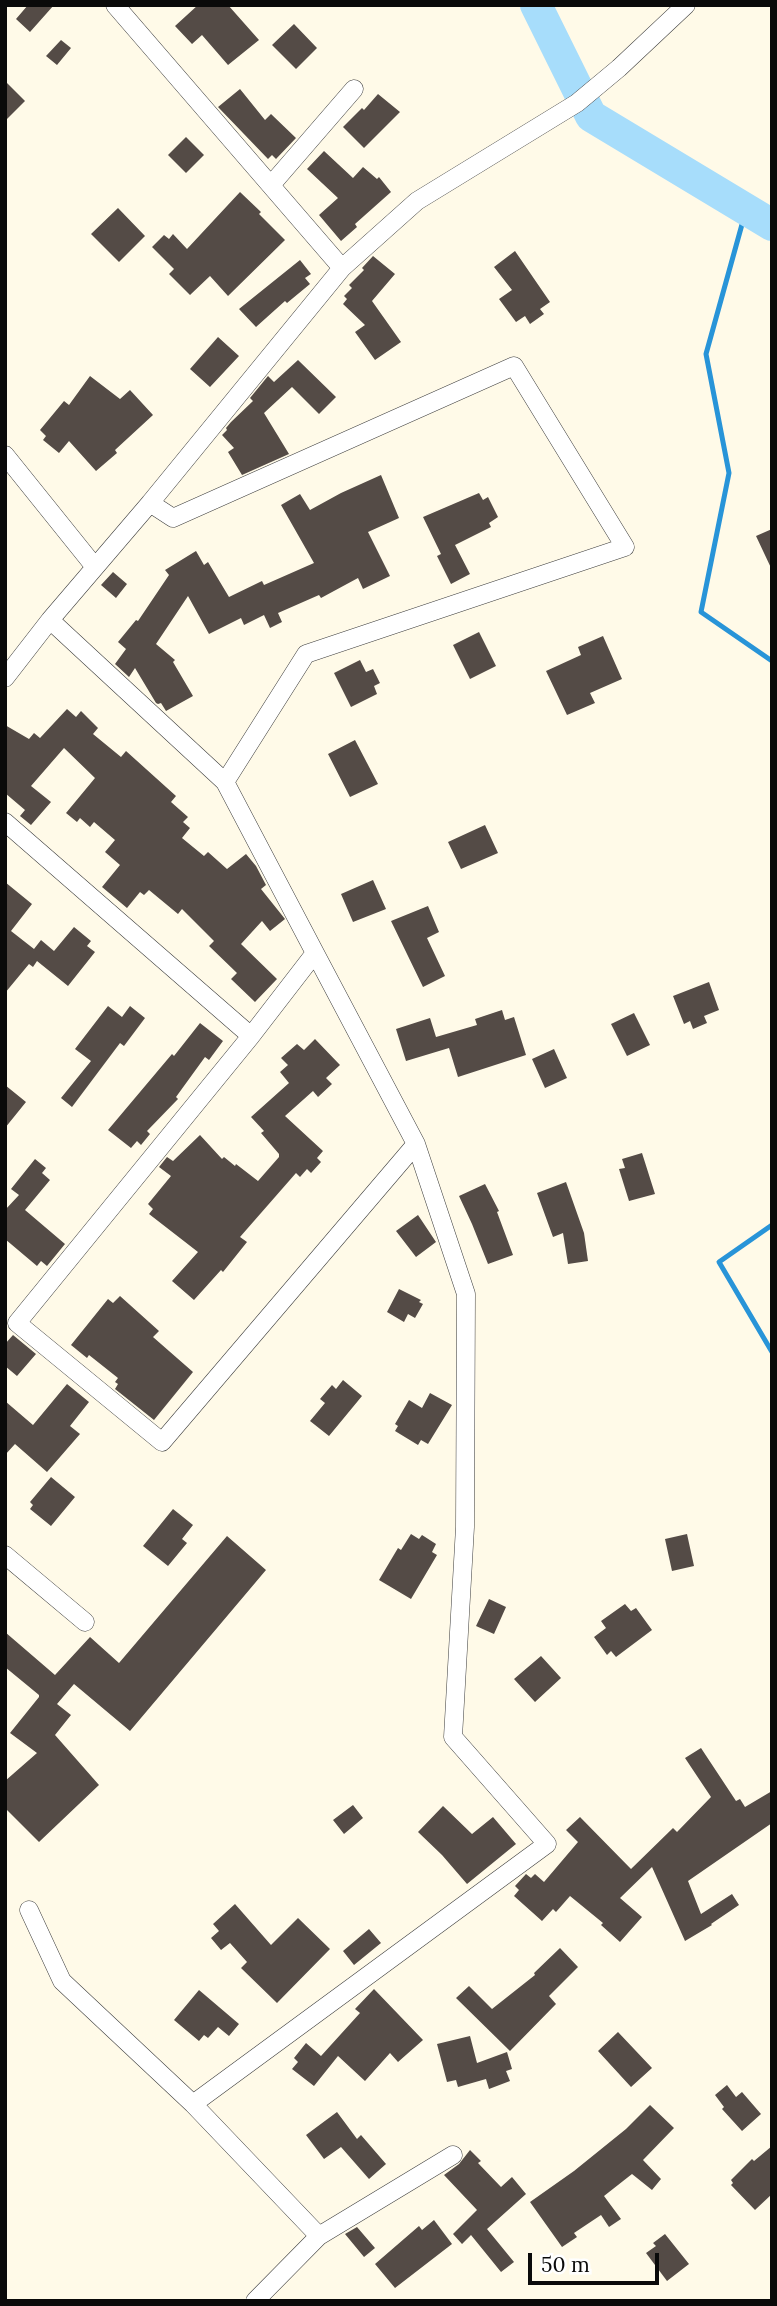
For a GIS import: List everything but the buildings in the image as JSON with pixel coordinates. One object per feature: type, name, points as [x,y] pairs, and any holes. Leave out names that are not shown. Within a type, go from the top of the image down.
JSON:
[{"type":"street","points":[[115,5],[342,268]]},
{"type":"street","points":[[5,678],[342,268],[417,201],[577,103],[686,5]]},
{"type":"street","points":[[271,184],[354,89]]},
{"type":"street","points":[[150,503],[173,518],[514,366],[625,547],[306,654],[225,782]]},
{"type":"street","points":[[5,455],[95,567]]},
{"type":"street","points":[[50,620],[225,782],[416,1144],[466,1294],[465,1527],[453,1737],[547,1844],[193,2104]]},
{"type":"street","points":[[5,822],[251,1036]]},
{"type":"street","points":[[316,953],[251,1036],[11,1318],[162,1442],[416,1144]]},
{"type":"street","points":[[5,1555],[85,1622]]},
{"type":"street","points":[[29,1910],[62,1981],[193,2104],[319,2236]]},
{"type":"street","points":[[255,2301],[319,2236],[453,2155]]},
{"type":"waterway","points":[[536,5],[591,116],[772,225]]},
{"type":"waterway","points":[[746,210],[706,354],[729,473],[701,612],[772,661]]},
{"type":"waterway","points":[[772,1225],[719,1262],[772,1352]]}]
